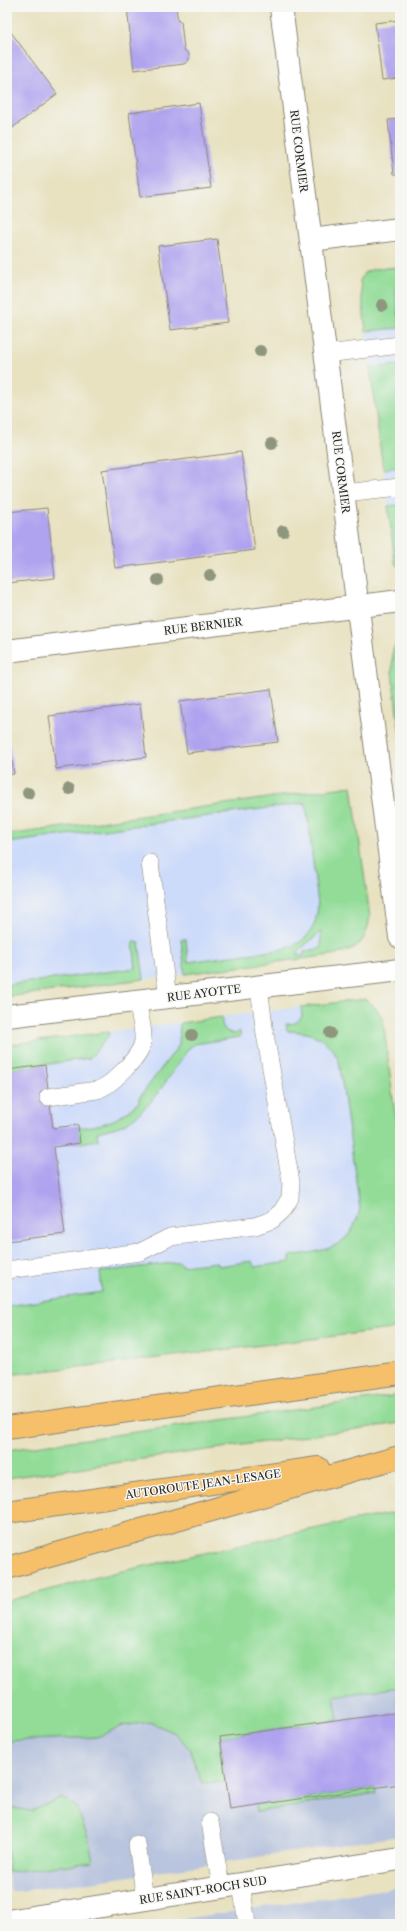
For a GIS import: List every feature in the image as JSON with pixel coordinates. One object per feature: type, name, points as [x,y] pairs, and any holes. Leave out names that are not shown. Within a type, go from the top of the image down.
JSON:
[{"type":"highway","points":[[13,1426],[400,1373]]},
{"type":"highway","points":[[7,1568],[400,1457]]},
{"type":"highway","name":"AUTOROUTE JEAN-LESAGE","points":[[7,1512],[400,1457]]},
{"type":"street","name":"RUE CORMIER","points":[[281,7],[400,937]]},
{"type":"street","points":[[311,240],[400,229]]},
{"type":"street","name":"RUE BERNIER","points":[[7,651],[400,601]]},
{"type":"street","name":"RUE AYOTTE","points":[[7,1016],[400,970]]},
{"type":"street","name":"RUE SAINT-ROCH SUD","points":[[7,1921],[49,1919],[145,1899],[400,1859]]},
{"type":"lane","points":[[326,354],[400,345]]},
{"type":"lane","points":[[344,493],[400,487]]},
{"type":"lane","points":[[150,863],[168,998]]},
{"type":"lane","points":[[7,1270],[140,1252],[170,1237],[255,1226],[272,1220],[282,1211],[290,1198],[291,1182],[259,987]]},
{"type":"lane","points":[[48,1097],[105,1088],[115,1080],[141,1048],[142,1033],[137,1001]]},
{"type":"lane","points":[[210,1822],[246,1924]]},
{"type":"lane","points":[[137,1844],[145,1899]]},
{"type":"shaded area","points":[[400,267],[400,567],[395,563],[360,281],[364,273],[373,269]]},
{"type":"shaded area","points":[[314,791],[331,955],[7,997],[7,835]]},
{"type":"shaded area","points":[[339,1002],[372,1254],[7,1306],[7,1045]]},
{"type":"shaded area","points":[[400,1687],[400,1836],[97,1881],[11,1892],[7,1868],[7,1741],[97,1737],[122,1726]]},
{"type":"shaded area","points":[[400,1887],[400,1924],[147,1924]]},
{"type":"green space","points":[[400,267],[400,288],[395,289],[400,328],[366,331],[360,281],[364,273],[373,269]]},
{"type":"green space","points":[[400,365],[400,467],[383,469],[370,368]]},
{"type":"green space","points":[[400,505],[400,567],[395,563],[388,506]]},
{"type":"green space","points":[[400,640],[400,736],[392,672],[393,648]]},
{"type":"green space","points":[[352,786],[370,917],[366,934],[363,940],[354,948],[331,955],[185,974],[181,939],[186,939],[188,962],[284,949],[295,945],[304,939],[311,931],[316,920],[318,905],[306,803],[7,843],[7,835]],"holes":[[[321,932],[321,948],[304,952],[303,956],[298,955],[299,950]]]},
{"type":"green space","points":[[133,942],[139,942],[144,979],[7,997],[7,982],[8,985],[136,968]]},
{"type":"green space","points":[[365,999],[375,1007],[383,1019],[394,1107],[400,1139],[400,1328],[7,1375],[7,1306],[102,1292],[100,1272],[180,1262],[182,1266],[217,1262],[219,1266],[252,1261],[254,1267],[290,1262],[290,1256],[315,1252],[335,1246],[350,1233],[356,1223],[360,1209],[339,1061],[324,1041],[312,1035],[287,1031],[286,1024],[294,1023],[299,1020],[302,1016],[301,1007]]},
{"type":"green space","points":[[222,1017],[224,1028],[234,1034],[240,1031],[240,1037],[195,1044],[189,1048],[163,1086],[140,1113],[124,1124],[97,1132],[98,1140],[80,1143],[78,1128],[111,1121],[124,1114],[139,1102],[139,1098],[179,1045],[180,1023]]},
{"type":"green space","points":[[108,1032],[109,1035],[90,1058],[7,1070],[7,1045]]},
{"type":"green space","points":[[400,1395],[400,1423],[7,1478],[7,1450]]},
{"type":"green space","points":[[400,1512],[400,1687],[334,1696],[338,1720],[220,1737],[226,1782],[202,1783],[189,1748],[175,1733],[150,1722],[122,1726],[97,1737],[7,1741],[7,1601],[109,1574],[350,1521]]},
{"type":"green space","points":[[375,1788],[376,1793],[257,1812],[256,1805]]},
{"type":"green space","points":[[62,1797],[76,1807],[89,1840],[93,1862],[8,1872],[7,1807],[31,1811]]},
{"type":"building","points":[[127,7],[176,7],[178,21],[181,21],[184,50],[189,54],[189,60],[184,64],[134,70]]},
{"type":"building","points":[[400,20],[400,78],[382,80],[375,23]]},
{"type":"building","points":[[7,27],[57,94],[7,132]]},
{"type":"building","points":[[199,103],[211,188],[140,197],[129,113]]},
{"type":"building","points":[[400,119],[400,174],[394,174],[388,120]]},
{"type":"building","points":[[217,239],[228,323],[170,330],[158,246]]},
{"type":"building","points":[[241,452],[255,550],[115,568],[102,470]]},
{"type":"building","points":[[47,508],[55,578],[7,583],[7,512]]},
{"type":"building","points":[[271,689],[278,742],[187,753],[180,701]]},
{"type":"building","points":[[140,704],[146,757],[56,769],[49,716]]},
{"type":"building","points":[[7,730],[14,774],[7,775]]},
{"type":"building","points":[[45,1065],[53,1128],[78,1125],[80,1143],[54,1147],[65,1234],[7,1241],[7,1070]]},
{"type":"building","points":[[400,1712],[400,1784],[230,1809],[220,1737]]}]
